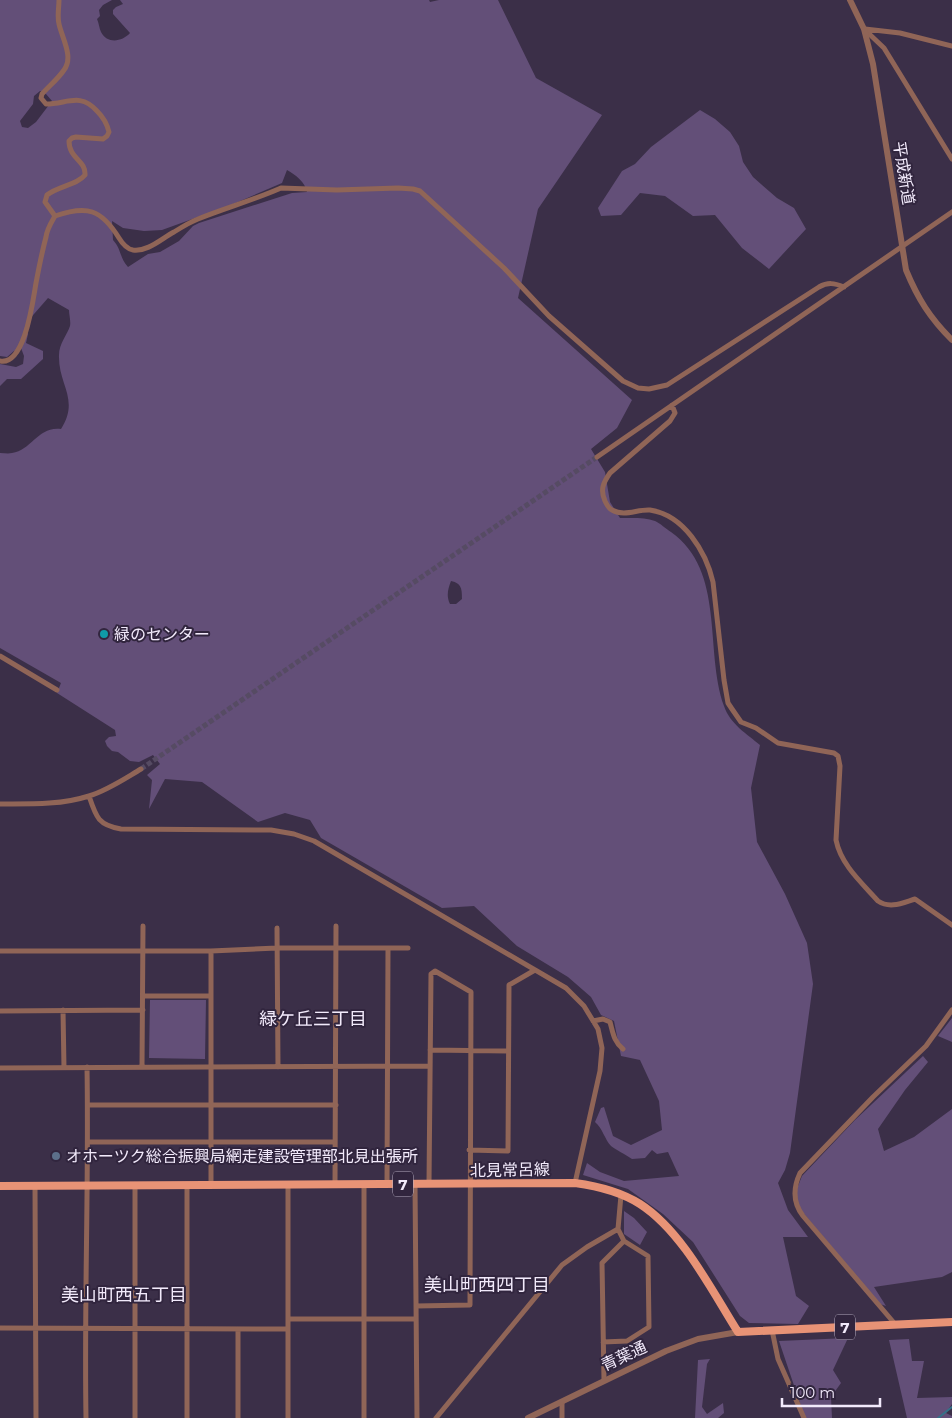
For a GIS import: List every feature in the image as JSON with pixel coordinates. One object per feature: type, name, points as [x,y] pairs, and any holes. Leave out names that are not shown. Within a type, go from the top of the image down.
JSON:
[{"type":"main road","name":"北見常呂線","points":[[0,1186],[575,1183],[602,1188],[639,1204],[653,1214],[674,1234],[738,1332]]},
{"type":"main road","name":"7","points":[[738,1332],[952,1322]]},
{"type":"street","points":[[55,216],[45,202],[47,195],[56,189],[77,182],[85,175],[84,166],[69,151],[69,141],[76,137],[103,139],[107,136],[108,132],[108,126],[103,117],[87,102],[74,100],[46,104],[41,98],[42,94],[64,70],[67,64],[66,48],[59,24],[59,0]]},
{"type":"street","name":"平成新道","points":[[850,0],[864,29],[873,64],[906,270],[915,292],[928,314],[952,340]]},
{"type":"street","points":[[864,29],[900,33],[952,46]]},
{"type":"street","points":[[864,29],[884,48],[952,159]]},
{"type":"street","points":[[0,362],[7,362],[12,358],[29,323],[46,236],[55,216],[84,209],[95,212],[112,226],[121,241],[132,250],[157,243],[197,219],[281,188],[330,190],[413,189],[425,195],[504,268],[549,316],[623,381],[638,388],[649,390],[666,385],[818,287],[827,283],[844,287]]},
{"type":"street","points":[[597,457],[952,212]]},
{"type":"street","points":[[672,405],[675,413],[670,421],[610,473],[602,484],[606,505],[614,511],[629,513],[649,510],[663,514],[686,530],[707,561],[712,575],[724,680],[728,703],[732,709],[741,722],[756,728],[778,743],[834,753],[838,756],[840,766],[836,840],[846,865],[878,901],[884,905],[894,905],[915,898],[952,925]]},
{"type":"street","points":[[0,656],[57,690]]},
{"type":"street","points":[[0,804],[68,802],[112,787],[141,769]]},
{"type":"street","points":[[89,796],[95,813],[101,822],[108,827],[130,829],[271,830],[294,834],[314,841],[566,988],[584,1006],[594,1021],[598,1028],[602,1048],[600,1071],[575,1183]]},
{"type":"street","points":[[142,1067],[143,926]]},
{"type":"street","points":[[334,1185],[336,926]]},
{"type":"street","points":[[277,928],[278,1067]]},
{"type":"street","points":[[0,951],[212,951],[277,948],[408,948]]},
{"type":"street","points":[[387,1184],[388,948]]},
{"type":"street","points":[[211,1185],[212,951]]},
{"type":"street","points":[[469,1150],[508,1150],[509,984],[535,970]]},
{"type":"street","points":[[416,1306],[470,1305],[471,992],[435,971],[431,974],[429,1184]]},
{"type":"street","points":[[143,996],[211,996]]},
{"type":"street","points":[[64,1010],[64,1068]]},
{"type":"street","points":[[0,1011],[143,1010]]},
{"type":"street","points":[[895,1324],[799,1211],[794,1190],[800,1173],[873,1097],[926,1046],[952,1010]]},
{"type":"street","points":[[594,1021],[603,1019],[610,1022],[613,1037],[618,1045],[624,1049]]},
{"type":"street","points":[[430,1050],[508,1051]]},
{"type":"street","points":[[0,1068],[430,1066]]},
{"type":"street","points":[[86,1418],[87,1067]]},
{"type":"street","points":[[88,1106],[336,1105]]},
{"type":"street","points":[[88,1142],[335,1142]]},
{"type":"street","points":[[415,1184],[417,1418]]},
{"type":"street","points":[[35,1185],[36,1418]]},
{"type":"street","points":[[135,1185],[135,1418]]},
{"type":"street","points":[[186,1185],[187,1418]]},
{"type":"street","points":[[288,1185],[288,1418]]},
{"type":"street","points":[[364,1185],[364,1418]]},
{"type":"street","points":[[603,1342],[627,1341],[649,1327],[648,1256],[624,1241],[618,1229],[621,1195]]},
{"type":"street","points":[[436,1418],[562,1265],[587,1247],[618,1229]]},
{"type":"street","points":[[604,1380],[602,1263],[624,1241]]},
{"type":"street","points":[[288,1319],[416,1319]]},
{"type":"street","points":[[0,1328],[288,1329]]},
{"type":"street","points":[[238,1329],[238,1418]]},
{"type":"street","points":[[772,1330],[778,1359],[804,1418]]},
{"type":"street","name":"青葉通","points":[[528,1418],[666,1351],[698,1340],[738,1332]]},
{"type":"street","points":[[562,1402],[562,1418]]},
{"type":"shaded area","points":[[0,0],[112,0],[103,5],[99,10],[100,16],[97,19],[104,36],[111,40],[119,40],[130,33],[113,14],[113,10],[116,7],[123,4],[120,0],[429,0],[430,2],[439,0],[498,0],[536,78],[602,115],[538,209],[518,298],[632,400],[617,428],[591,449],[605,472],[610,502],[620,518],[642,518],[655,521],[671,532],[688,548],[700,568],[707,589],[718,684],[724,706],[730,718],[744,733],[760,745],[751,788],[757,842],[785,894],[807,943],[813,984],[790,1153],[785,1170],[778,1183],[788,1210],[808,1237],[783,1237],[796,1296],[809,1306],[798,1324],[749,1323],[740,1316],[693,1242],[663,1214],[628,1189],[583,1175],[587,1163],[600,1172],[624,1181],[679,1176],[668,1152],[657,1154],[652,1150],[645,1158],[632,1159],[611,1146],[595,1122],[601,1108],[604,1107],[613,1136],[631,1145],[662,1130],[659,1101],[640,1060],[621,1056],[614,1021],[601,1015],[591,997],[568,977],[517,946],[474,906],[442,908],[321,838],[310,820],[285,813],[258,822],[202,782],[165,779],[149,809],[152,780],[147,775],[160,764],[153,755],[139,762],[130,761],[118,752],[112,751],[105,741],[109,737],[116,736],[115,730],[57,693],[61,683],[0,648],[0,453],[19,451],[46,431],[61,429],[69,409],[67,392],[60,366],[59,351],[70,326],[69,310],[48,298],[27,322],[28,334],[26,343],[43,351],[43,359],[21,379],[7,379],[0,386],[0,364],[16,367],[23,364],[24,356],[21,348],[7,357],[0,356]],"holes":[[[40,91],[46,94],[52,101],[36,122],[28,128],[22,127],[20,121],[33,104],[34,96]],[[287,170],[300,179],[307,192],[292,193],[199,223],[193,226],[179,241],[160,252],[148,254],[128,267],[113,240],[112,221],[123,228],[144,231],[162,230],[231,205],[282,183]],[[451,581],[455,582],[459,585],[462,599],[456,604],[450,604],[448,592]]]},
{"type":"shaded area","points":[[700,110],[715,119],[730,132],[739,146],[743,162],[753,177],[777,198],[794,208],[806,229],[769,269],[742,248],[715,215],[693,216],[665,196],[640,193],[621,215],[601,216],[598,208],[622,171],[635,164],[651,147]]},
{"type":"shaded area","points":[[150,1000],[206,1000],[205,1059],[149,1058]]},
{"type":"shaded area","points":[[952,1018],[952,1042],[938,1036]]},
{"type":"shaded area","points":[[923,1056],[928,1062],[905,1090],[878,1129],[884,1151],[914,1137],[952,1109],[952,1272],[942,1277],[874,1287],[886,1306],[880,1304],[799,1208],[796,1191],[802,1176],[855,1120]]},
{"type":"shaded area","points":[[624,1211],[634,1218],[647,1232],[640,1245],[624,1234]]},
{"type":"shaded area","points":[[848,1338],[833,1370],[841,1383],[831,1397],[832,1418],[805,1418],[779,1341]]},
{"type":"shaded area","points":[[909,1339],[912,1361],[924,1361],[917,1398],[952,1397],[952,1404],[946,1413],[952,1416],[952,1418],[907,1418],[889,1340]]},
{"type":"shaded area","points":[[710,1359],[707,1364],[702,1407],[707,1414],[723,1403],[724,1413],[718,1418],[695,1418],[698,1360]]},
{"type":"waterway","points":[[938,1418],[952,1407]]},
{"type":"tunnel","points":[[141,769],[597,457]]},
{"type":"place","name":"緑のセンター","points":[[104,634]]},
{"type":"place","name":"オホーツク総合振興局網走建設管理部北見出張所","points":[[56,1156]]},
{"type":"district","name":"緑ケ丘三丁目","points":[[313,1019]]},
{"type":"district","name":"美山町西四丁目","points":[[487,1285]]},
{"type":"district","name":"美山町西五丁目","points":[[124,1295]]}]
